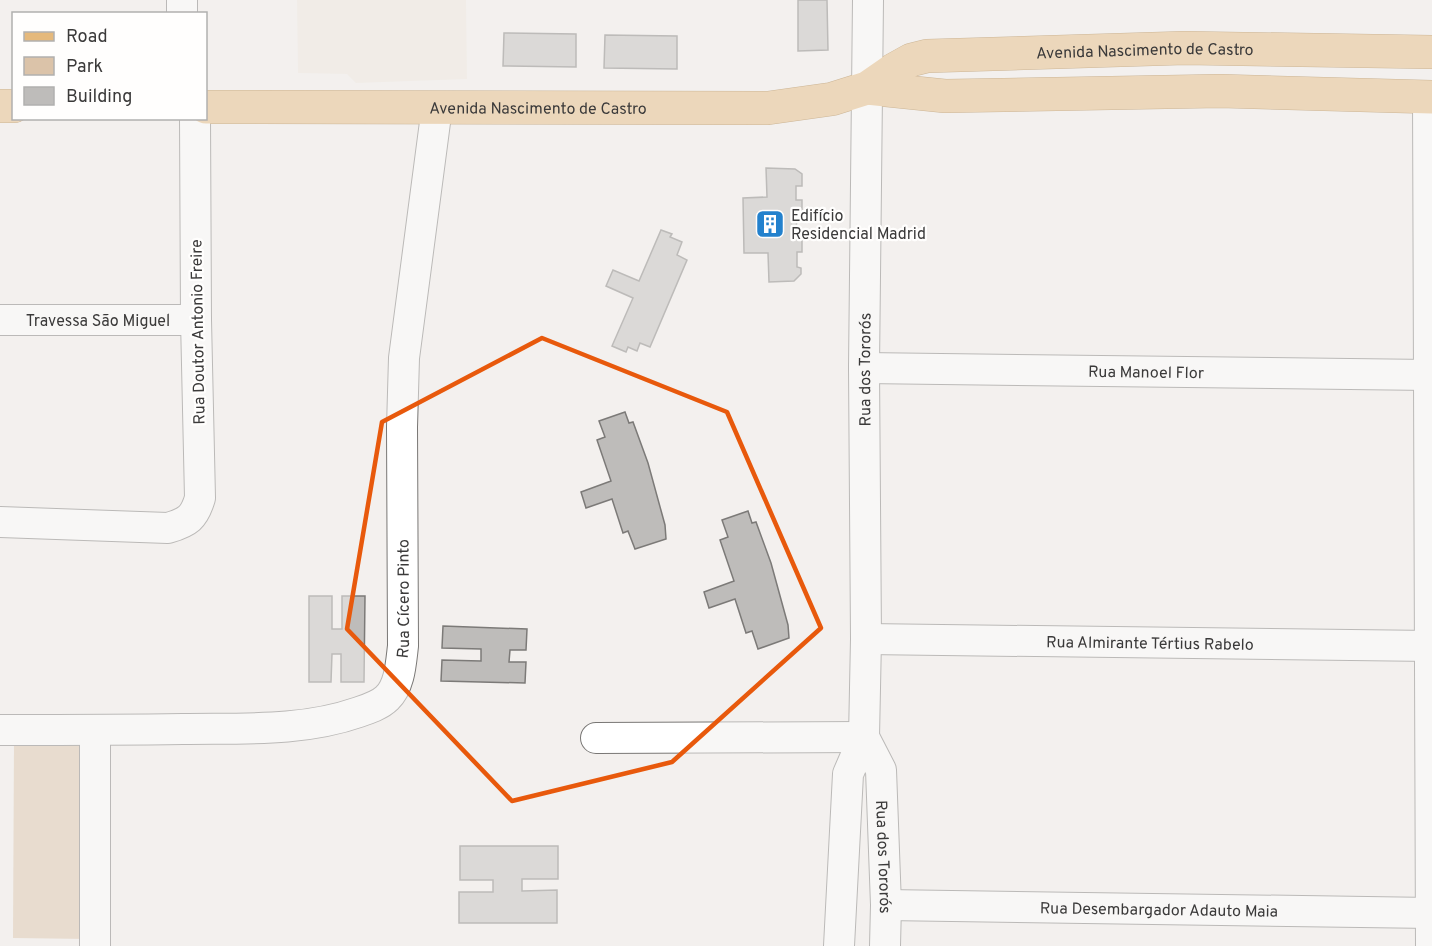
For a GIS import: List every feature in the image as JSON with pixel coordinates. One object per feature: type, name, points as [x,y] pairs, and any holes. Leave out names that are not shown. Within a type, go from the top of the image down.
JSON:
[{"type":"main road","name":"Avenida Nascimento de Castro","points":[[207,107],[768,108],[832,99],[867,88],[911,60],[927,56],[1185,48],[1432,52]]},
{"type":"main road","points":[[1185,48],[1220,91]]},
{"type":"main road","name":"Avenida Nascimento de Castro","points":[[867,88],[945,96],[1220,91],[1430,97]]},
{"type":"street","name":"Rua dos Tororós","points":[[839,946],[848,774],[864,737],[866,639],[864,368],[868,0]]},
{"type":"street","points":[[1430,97],[1431,946]]},
{"type":"street","name":"Rua Cícero Pinto","points":[[0,730],[95,731],[290,727],[316,724],[343,717],[369,708],[387,698],[394,687],[403,646],[404,358],[437,107]]},
{"type":"street","name":"Rua Doutor Antonio Freire","points":[[0,522],[168,528],[184,524],[192,517],[200,498],[195,120]]},
{"type":"street","name":"Travessa São Miguel","points":[[0,320],[196,320]]},
{"type":"street","name":"Rua Manoel Flor","points":[[864,368],[1429,375]]},
{"type":"street","name":"Rua Almirante Tértius Rabelo","points":[[866,639],[1431,646]]},
{"type":"street","points":[[95,731],[95,946]]},
{"type":"street","name":"Rua dos Tororós","points":[[864,737],[881,770],[886,904],[885,946]]},
{"type":"street","points":[[596,738],[864,737]]},
{"type":"street","name":"Rua Desembargador Adauto Maia","points":[[886,904],[1431,913]]},
{"type":"highlighted area","points":[[542,338],[727,412],[821,628],[672,762],[512,801],[347,629],[382,422]]},
{"type":"shaded area","points":[[297,0],[466,0],[467,79],[356,83],[347,74],[298,73]]},
{"type":"green space","points":[[14,738],[93,738],[89,939],[13,938]]},
{"type":"building","points":[[798,0],[827,0],[828,50],[798,51]]},
{"type":"building","points":[[504,33],[576,34],[576,67],[503,66]]},
{"type":"building","points":[[605,35],[677,36],[677,69],[604,68]]},
{"type":"building","name":"Edifício Residencial Madrid","points":[[766,168],[795,169],[802,174],[802,186],[796,186],[796,200],[802,200],[802,218],[797,218],[796,230],[802,230],[802,252],[797,252],[797,267],[801,268],[801,274],[794,281],[769,282],[768,253],[744,253],[743,198],[767,197]]},
{"type":"building","points":[[661,230],[672,234],[670,237],[682,242],[677,255],[687,260],[650,347],[640,343],[637,351],[628,347],[626,352],[612,346],[633,298],[606,286],[613,270],[639,281]]},
{"type":"building","points":[[625,412],[629,423],[633,422],[648,463],[665,525],[666,539],[635,549],[628,531],[623,533],[612,499],[586,508],[581,492],[611,481],[597,440],[605,437],[599,421]]},
{"type":"building","points":[[748,511],[752,523],[756,522],[771,563],[788,625],[789,638],[758,649],[752,631],[746,633],[735,599],[709,608],[704,592],[734,581],[720,540],[728,537],[722,520]]},
{"type":"building","points":[[309,596],[332,596],[332,629],[342,629],[342,596],[365,596],[364,682],[341,682],[341,654],[332,654],[331,682],[309,682]]},
{"type":"building","points":[[443,626],[527,629],[526,650],[510,650],[509,662],[526,662],[525,683],[441,681],[442,660],[481,661],[481,649],[442,648]]},
{"type":"building","points":[[460,846],[558,846],[558,879],[522,879],[522,891],[557,890],[557,923],[459,923],[459,892],[493,892],[493,880],[460,880]]},
{"type":"place","name":"Edifício Residencial Madrid","points":[[770,224]]}]
